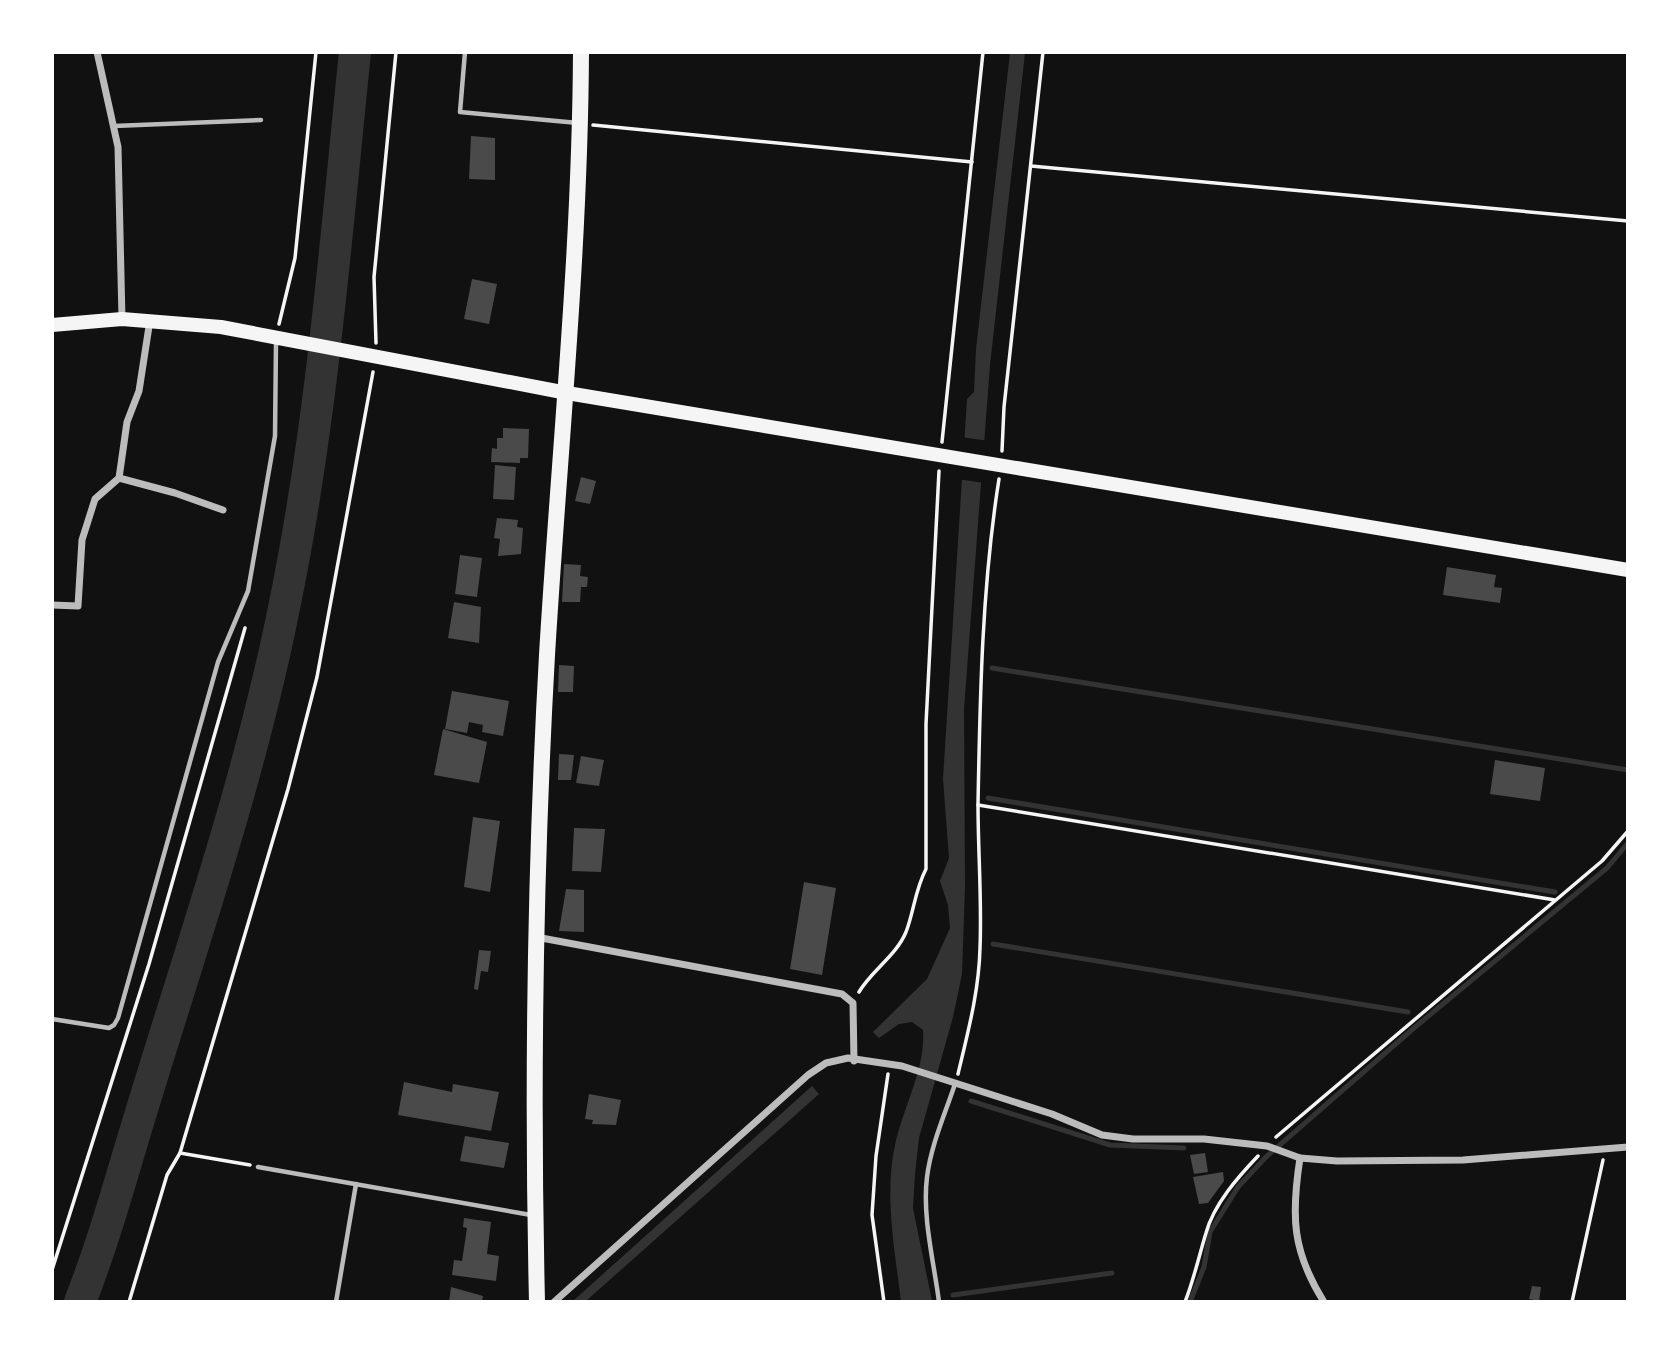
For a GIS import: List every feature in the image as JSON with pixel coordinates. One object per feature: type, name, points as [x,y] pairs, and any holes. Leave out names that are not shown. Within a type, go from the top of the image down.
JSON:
[{"type":"highway","points":[[537,1301],[536,937],[548,647],[581,124],[581,52]]},
{"type":"main road","points":[[52,325],[122,319],[221,327],[566,393],[999,463],[1628,570]]},
{"type":"street","points":[[97,52],[114,126],[120,177],[122,319]]},
{"type":"street","points":[[52,605],[78,606],[82,540],[95,499],[119,478],[127,422],[139,391],[150,320]]},
{"type":"street","points":[[119,478],[175,493],[223,510]]},
{"type":"street","points":[[536,937],[842,993],[853,1003],[854,1061]]},
{"type":"street","points":[[554,1301],[808,1075],[826,1063],[848,1058],[902,1066],[1052,1114],[1102,1135],[1133,1139],[1204,1139],[1267,1146],[1300,1158],[1336,1161],[1463,1160],[1628,1147]]},
{"type":"street","points":[[1300,1158],[1297,1242],[1303,1262],[1324,1301]]},
{"type":"lane","points":[[465,52],[460,112],[581,124]]},
{"type":"lane","points":[[114,126],[261,120]]},
{"type":"lane","points":[[52,1019],[108,1028],[114,1025],[118,1018],[218,662],[248,591],[275,436],[281,338]]},
{"type":"lane","points":[[939,1301],[926,1202],[927,1179],[931,1153],[953,1082]]},
{"type":"lane","points":[[258,1167],[535,1216]]},
{"type":"lane","points":[[336,1301],[356,1184]]},
{"type":"path","points":[[279,320],[295,258],[316,52]]},
{"type":"path","points":[[130,1301],[167,1175],[180,1153],[288,789],[317,677],[370,354],[374,277],[396,52]]},
{"type":"path","points":[[853,1003],[866,981],[893,953],[906,931],[918,885],[926,869],[926,724],[944,455],[983,52]]},
{"type":"path","points":[[953,1082],[972,1016],[979,961],[978,805],[987,555],[1043,52]]},
{"type":"path","points":[[581,124],[973,162]]},
{"type":"path","points":[[1031,166],[1628,220]]},
{"type":"path","points":[[52,1270],[149,964],[244,641],[248,591]]},
{"type":"path","points":[[978,805],[1555,900]]},
{"type":"path","points":[[1185,1301],[1198,1267],[1206,1231],[1219,1206],[1267,1146],[1602,861],[1628,831]]},
{"type":"path","points":[[884,1301],[873,1215],[876,1156],[886,1080],[891,1066]]},
{"type":"path","points":[[1572,1301],[1606,1149]]},
{"type":"path","points":[[180,1153],[258,1167]]},
{"type":"shaded area","points":[[1010,53],[1025,53],[990,365],[964,709],[965,887],[962,974],[953,1017],[919,1138],[915,1174],[913,1208],[932,1301],[901,1301],[890,1184],[895,1145],[921,1059],[923,1030],[912,1022],[899,1024],[879,1038],[873,1032],[927,979],[950,928],[948,905],[940,881],[949,858],[943,779],[967,399],[974,392],[976,349]]},
{"type":"shaded area","points":[[812,1086],[819,1094],[586,1301],[573,1301]]},
{"type":"pier","points":[[961,437],[989,441],[984,483],[958,479]]},
{"type":"building","points":[[471,136],[495,138],[495,180],[469,179]]},
{"type":"building","points":[[472,279],[497,284],[489,324],[464,319]]},
{"type":"building","points":[[503,428],[529,429],[528,458],[520,458],[520,463],[491,462],[492,448],[497,449],[497,438],[503,438]]},
{"type":"building","points":[[495,465],[516,467],[514,500],[493,499]]},
{"type":"building","points":[[581,477],[596,481],[590,504],[575,501]]},
{"type":"building","points":[[497,518],[518,520],[517,527],[523,528],[521,554],[498,556],[500,539],[494,538]]},
{"type":"building","points":[[460,555],[482,558],[477,597],[455,594]]},
{"type":"building","points":[[564,564],[581,565],[580,576],[588,577],[587,587],[581,587],[580,602],[562,602]]},
{"type":"building","points":[[1447,567],[1496,575],[1494,587],[1502,588],[1500,603],[1443,595]]},
{"type":"building","points":[[454,602],[481,607],[479,643],[448,638]]},
{"type":"building","points":[[559,665],[574,666],[573,692],[558,692]]},
{"type":"building","points":[[452,691],[509,701],[503,736],[482,732],[483,725],[469,722],[467,733],[445,729]]},
{"type":"building","points":[[443,729],[487,742],[479,783],[434,775]]},
{"type":"building","points":[[559,754],[574,755],[571,780],[558,780]]},
{"type":"building","points":[[581,756],[604,760],[599,786],[576,783]]},
{"type":"building","points":[[1495,760],[1545,768],[1540,801],[1490,794]]},
{"type":"building","points":[[473,817],[500,821],[490,892],[464,887]]},
{"type":"building","points":[[574,828],[605,829],[601,872],[572,871]]},
{"type":"building","points":[[804,882],[836,888],[822,975],[790,969]]},
{"type":"building","points":[[566,889],[584,890],[584,932],[559,931]]},
{"type":"building","points":[[479,950],[491,951],[488,972],[481,971],[478,990],[474,989]]},
{"type":"building","points":[[404,1082],[452,1092],[453,1084],[499,1092],[491,1131],[398,1115]]},
{"type":"building","points":[[589,1094],[621,1100],[616,1125],[592,1124],[593,1120],[585,1119]]},
{"type":"building","points":[[465,1136],[509,1143],[504,1168],[460,1161]]},
{"type":"building","points":[[1205,1153],[1208,1172],[1194,1174],[1190,1155]]},
{"type":"building","points":[[1223,1172],[1224,1181],[1208,1203],[1199,1204],[1193,1177]]},
{"type":"building","points":[[464,1218],[491,1222],[487,1254],[499,1256],[496,1281],[452,1275],[454,1260],[462,1261],[467,1228],[463,1227]]},
{"type":"building","points":[[1532,1286],[1541,1287],[1539,1301],[1529,1299]]},
{"type":"building","points":[[451,1287],[483,1296],[482,1302],[449,1302]]},
{"type":"waterway","points":[[80,1302],[107,1224],[222,849],[272,665],[309,466],[355,52]]},
{"type":"waterway","points":[[992,668],[1628,770]]},
{"type":"waterway","points":[[988,798],[1555,892]]},
{"type":"waterway","points":[[1190,1302],[1204,1267],[1210,1232],[1238,1187],[1266,1157],[1414,1028],[1607,868],[1628,843]]},
{"type":"waterway","points":[[993,944],[1408,1012]]},
{"type":"waterway","points":[[971,1101],[1110,1145],[1184,1148]]},
{"type":"waterway","points":[[953,1295],[1112,1273]]}]
